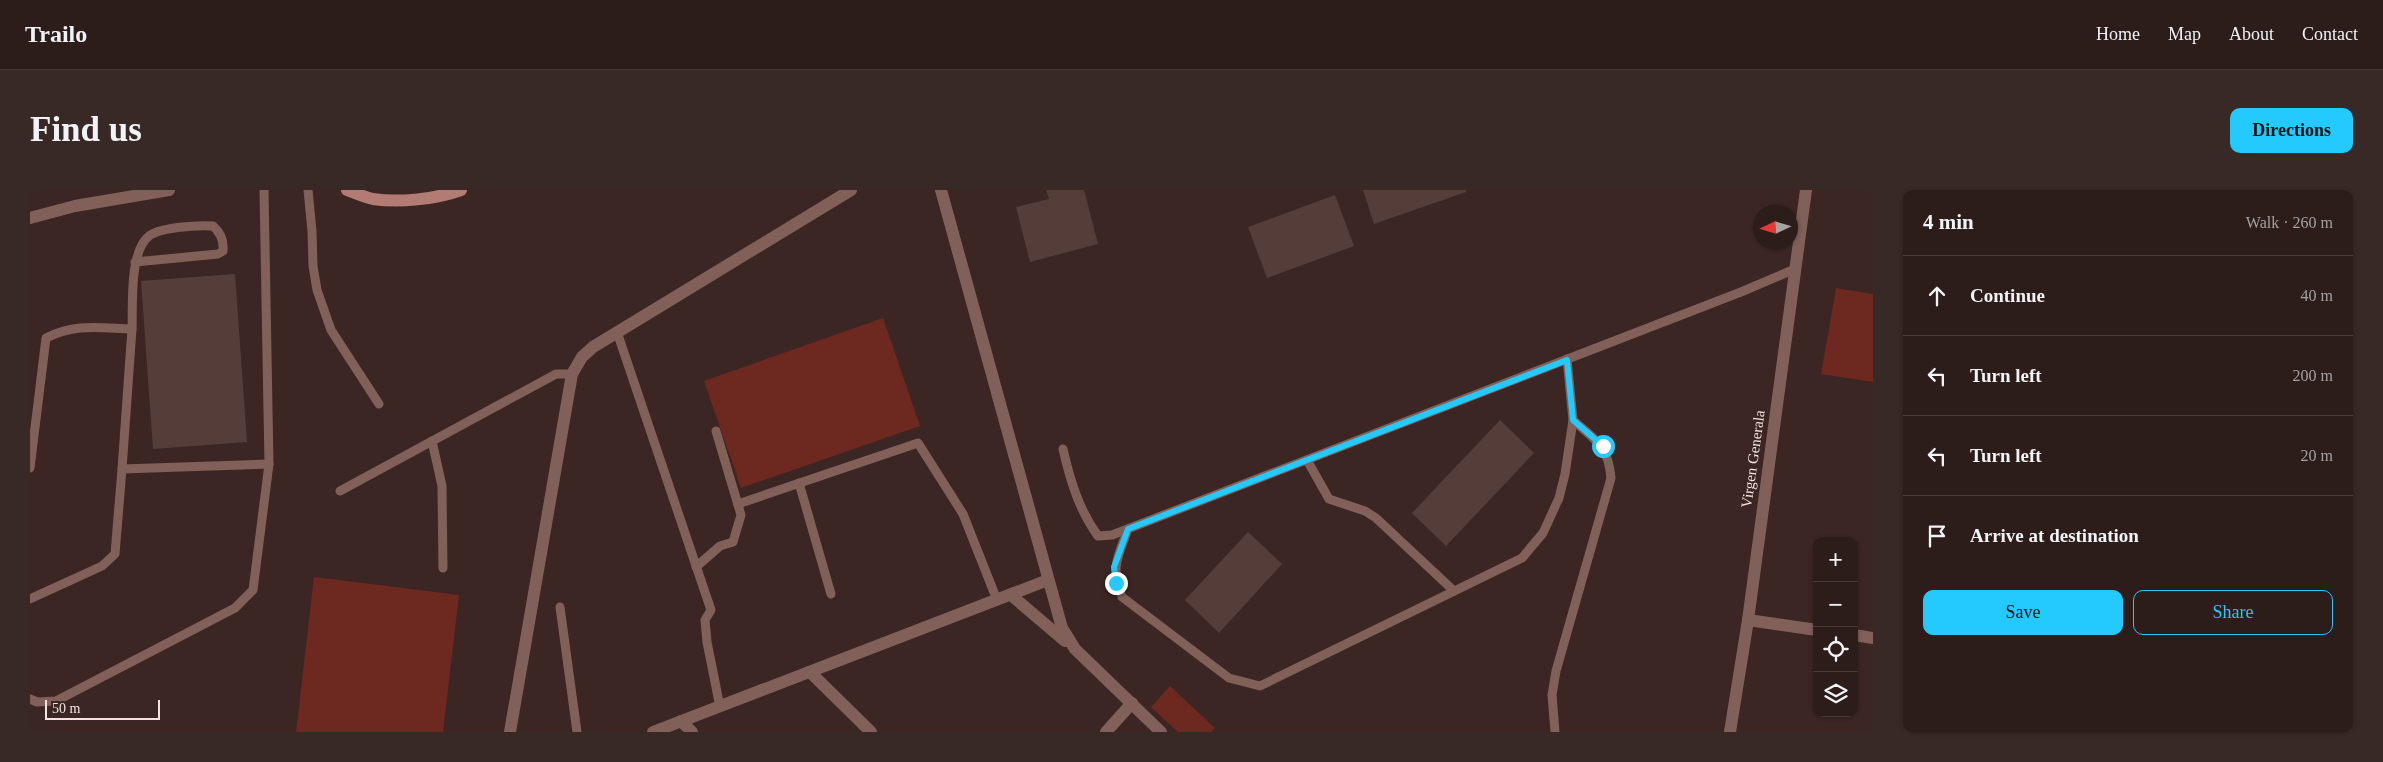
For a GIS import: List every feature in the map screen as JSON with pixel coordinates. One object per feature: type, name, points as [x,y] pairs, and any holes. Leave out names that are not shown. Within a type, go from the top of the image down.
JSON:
[{"type":"main road","points":[[347,190],[373,199],[438,197],[461,190]]},
{"type":"street","points":[[30,218],[75,206],[169,190]]},
{"type":"street","points":[[510,732],[572,374],[582,357],[593,347],[617,332],[851,190]]},
{"type":"street","points":[[941,190],[1062,628],[1075,649]]},
{"type":"street","name":"Virgen Generala","points":[[1730,732],[1748,620],[1806,190]]},
{"type":"street","points":[[653,732],[1048,580]]},
{"type":"street","points":[[1011,594],[1075,649],[1161,732]]},
{"type":"street","points":[[1748,620],[1813,629]]},
{"type":"street","points":[[1858,636],[1873,638]]},
{"type":"street","points":[[810,672],[871,732]]},
{"type":"street","points":[[1106,732],[1132,703]]},
{"type":"street","points":[[682,721],[692,732]]},
{"type":"lane","points":[[30,699],[37,702],[56,701],[235,608],[253,590],[269,464],[264,190]]},
{"type":"lane","points":[[308,190],[316,290],[331,330],[379,404]]},
{"type":"lane","points":[[30,599],[102,566],[115,554],[132,329],[135,262],[145,241],[151,235],[190,225],[213,226],[218,230],[224,244],[223,251],[218,254],[135,262]]},
{"type":"lane","points":[[1064,449],[1071,482],[1088,521],[1098,536],[1112,535],[1567,360],[1795,269]]},
{"type":"lane","points":[[30,468],[46,338],[63,330],[80,327],[132,329]]},
{"type":"lane","points":[[617,332],[711,610],[705,620],[707,642],[720,707]]},
{"type":"lane","points":[[1128,529],[1114,567],[1116,583],[1122,597],[1229,678],[1246,684],[1260,686],[1522,558],[1543,533],[1559,498],[1573,420],[1567,360]]},
{"type":"lane","points":[[340,491],[556,374],[572,374]]},
{"type":"lane","points":[[1555,732],[1552,696],[1556,671],[1611,478],[1610,459],[1603,446],[1573,420]]},
{"type":"lane","points":[[696,567],[720,546],[733,542],[741,515],[716,431]]},
{"type":"lane","points":[[432,441],[442,486],[443,568]]},
{"type":"lane","points":[[738,504],[918,442],[963,514],[997,600]]},
{"type":"lane","points":[[1307,460],[1329,499],[1365,511],[1376,518],[1454,591]]},
{"type":"lane","points":[[122,470],[269,464]]},
{"type":"lane","points":[[799,483],[830,594]]},
{"type":"lane","points":[[560,607],[577,732]]},
{"type":"shaded area","points":[[1836,288],[1873,294],[1873,382],[1821,374]]},
{"type":"shaded area","points":[[883,318],[920,426],[741,488],[704,381]]},
{"type":"shaded area","points":[[314,577],[459,595],[443,732],[296,732]]},
{"type":"shaded area","points":[[1170,686],[1215,728],[1211,732],[1178,732],[1151,707]]},
{"type":"building","points":[[1046,190],[1084,190],[1098,244],[1030,262],[1016,207],[1049,199]]},
{"type":"building","points":[[1363,190],[1466,190],[1466,192],[1374,224]]},
{"type":"building","points":[[1335,195],[1354,246],[1267,278],[1248,227]]},
{"type":"building","points":[[235,274],[247,442],[153,449],[141,281]]},
{"type":"building","points":[[1500,420],[1534,453],[1446,546],[1412,513]]},
{"type":"building","points":[[1248,532],[1282,564],[1219,633],[1185,600]]},
{"type":"route","points":[[1116,583],[1114,567],[1128,529],[1567,360],[1573,420],[1603,446]]}]
